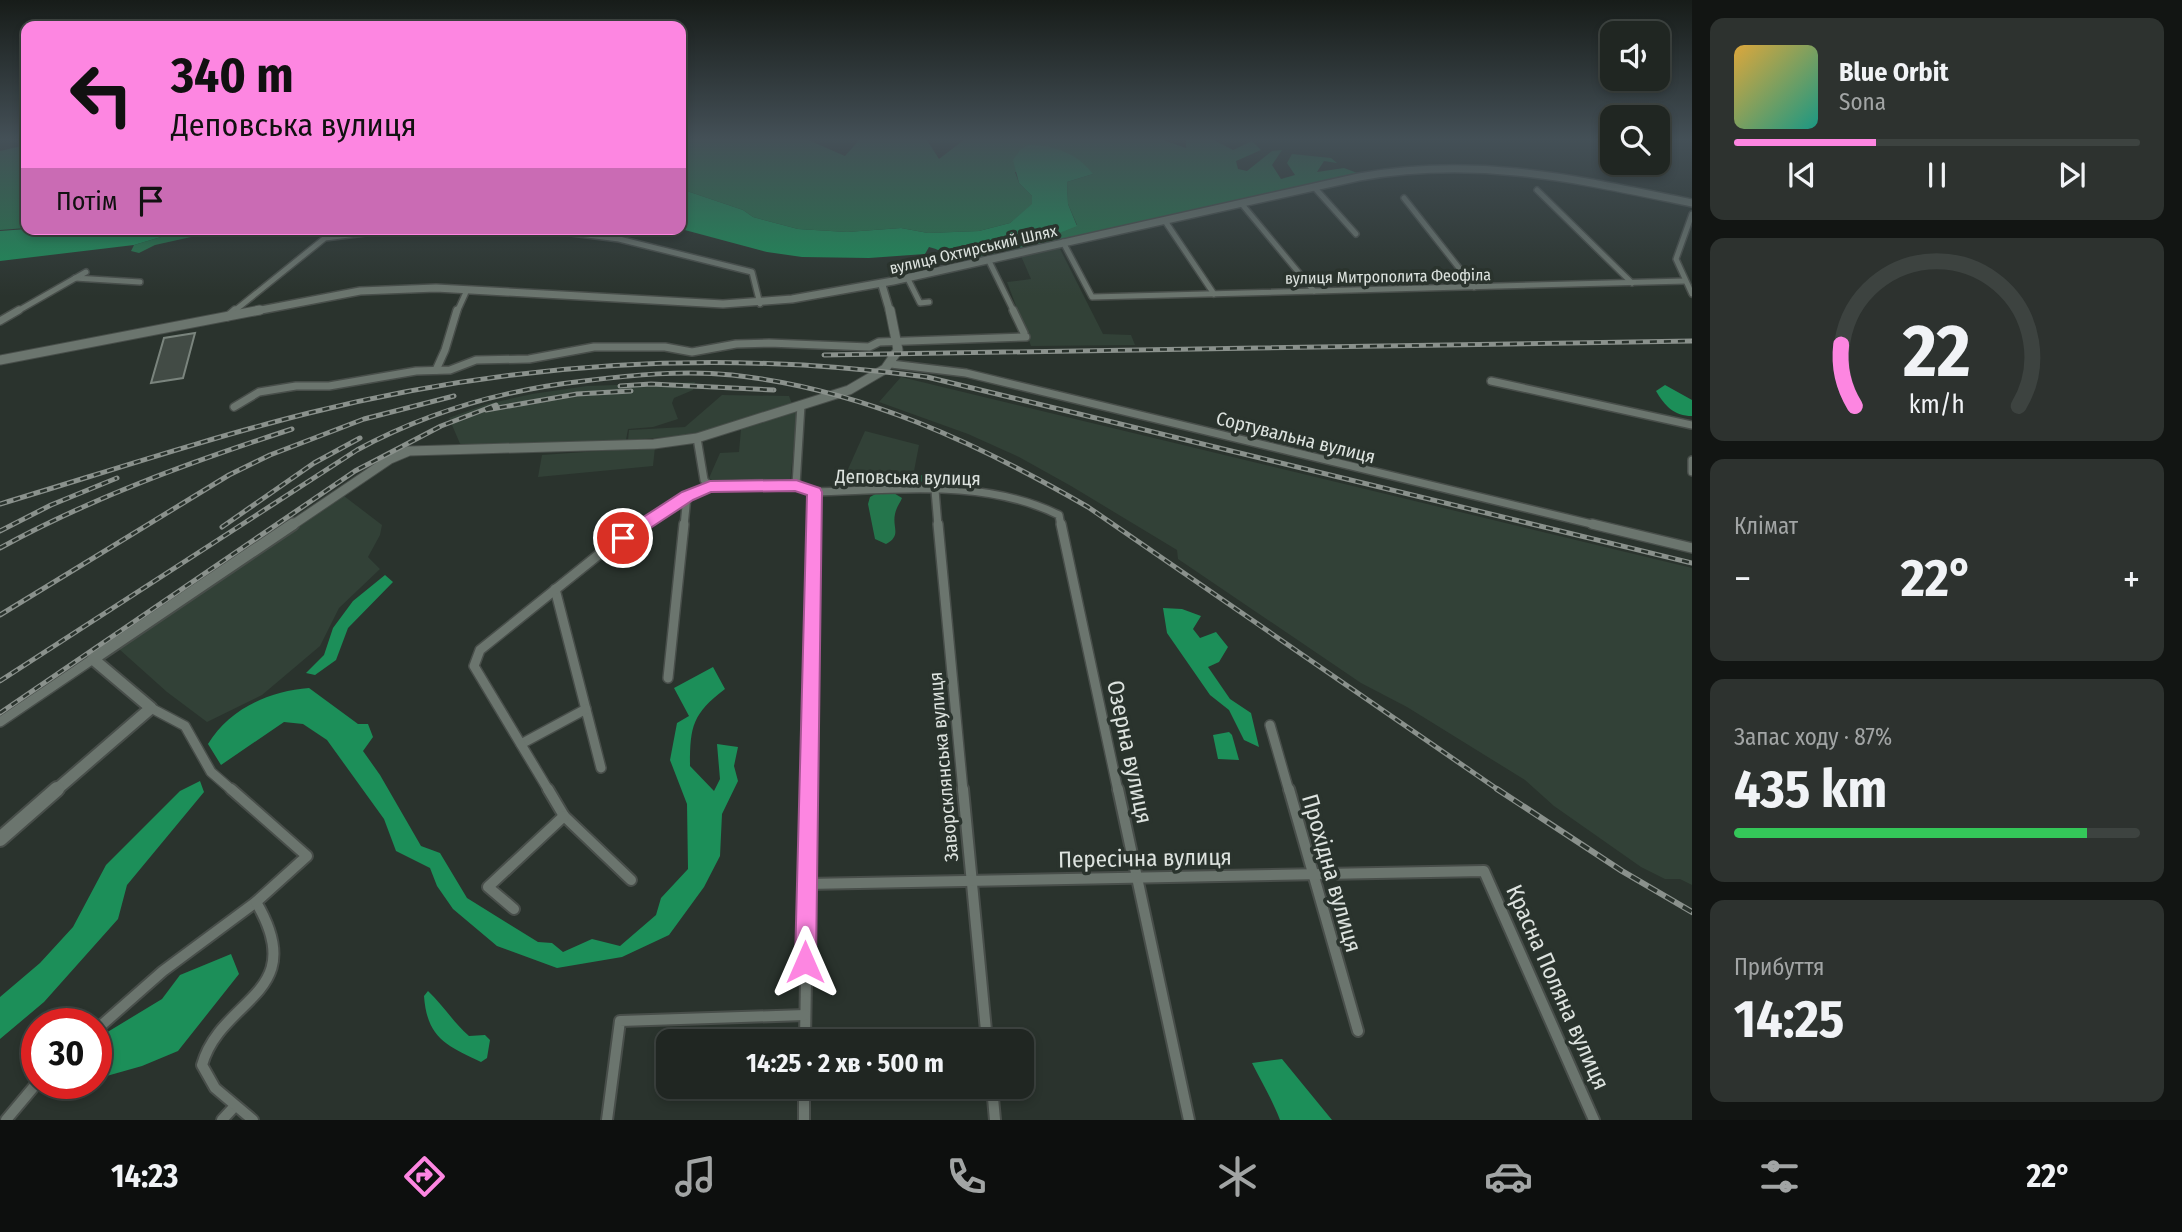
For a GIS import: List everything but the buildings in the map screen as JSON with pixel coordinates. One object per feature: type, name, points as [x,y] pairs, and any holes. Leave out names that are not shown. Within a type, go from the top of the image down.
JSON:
[{"type":"main road","name":"вулиця Охтирський Шлях","points":[[0,360],[360,290],[467,290],[760,304],[807,299],[882,285],[1295,191]]},
{"type":"main road","name":"вулиця Охтирський Шлях","points":[[1632,191],[1692,203]]},
{"type":"main road","points":[[0,839],[151,708],[93,659],[390,459],[410,451],[654,444],[697,438],[863,384],[891,364],[898,350],[882,285]]},
{"type":"street","points":[[1318,191],[1356,234]]},
{"type":"street","points":[[1538,191],[1632,283]]},
{"type":"street","points":[[1404,198],[1474,287]]},
{"type":"street","points":[[1241,203],[1314,291]]},
{"type":"street","points":[[1692,214],[1676,259],[1692,294]]},
{"type":"street","points":[[1165,220],[1214,294]]},
{"type":"street","name":"вулиця Охтирський Шлях","points":[[227,317],[324,238],[348,235]]},
{"type":"street","points":[[584,235],[629,241],[752,272],[760,304]]},
{"type":"street","name":"вулиця Митрополита Феофіла","points":[[1063,242],[1092,297],[1685,281]]},
{"type":"street","points":[[234,407],[259,392],[450,370],[477,360],[528,359],[594,346],[666,347],[692,352],[736,344],[869,346],[879,342],[1025,335],[988,259]]},
{"type":"street","points":[[1,320],[86,272]]},
{"type":"street","points":[[75,278],[140,282]]},
{"type":"street","points":[[908,279],[920,303],[929,302]]},
{"type":"street","points":[[436,370],[444,357],[461,299],[467,290]]},
{"type":"street","name":"Сортувальна вулиця","points":[[891,364],[966,373],[1692,548]]},
{"type":"street","points":[[1491,381],[1692,425]]},
{"type":"street","points":[[796,485],[801,404]]},
{"type":"street","points":[[697,438],[704,480],[710,487]]},
{"type":"street","points":[[1692,460],[1692,472]]},
{"type":"street","name":"Деповська вулиця","points":[[520,744],[474,666],[480,650],[607,548],[687,496],[710,487],[796,485],[814,492],[979,491],[1048,508],[1059,515]]},
{"type":"street","name":"Заворсклянська вулиця","points":[[935,490],[986,1029]]},
{"type":"street","points":[[805,1029],[814,492]]},
{"type":"street","points":[[668,678],[687,496]]},
{"type":"street","name":"Озерна вулиця","points":[[1059,515],[1189,1120]]},
{"type":"street","points":[[555,589],[601,768]]},
{"type":"street","points":[[0,722],[93,659]]},
{"type":"street","points":[[112,1016],[163,971],[256,902],[307,856],[211,772],[185,726],[151,708]]},
{"type":"street","points":[[586,709],[520,744],[564,816],[631,880]]},
{"type":"street","name":"Прохідна вулиця","points":[[1270,725],[1358,1031]]},
{"type":"street","points":[[514,909],[488,887],[564,816]]},
{"type":"street","name":"Пересічна вулиця","points":[[806,884],[1484,871]]},
{"type":"street","name":"Красна Поляна вулиця","points":[[1484,871],[1594,1120]]},
{"type":"street","points":[[253,1120],[234,1107],[205,1075],[202,1066],[204,1054],[241,1013],[269,974],[274,943],[256,902]]},
{"type":"street","points":[[607,1120],[620,1021],[805,1015]]},
{"type":"street","points":[[5,1120],[23,1099]]},
{"type":"street","points":[[804,1099],[804,1120]]},
{"type":"street","points":[[993,1099],[995,1120]]},
{"type":"street","points":[[222,1120],[234,1107]]},
{"type":"shaded area","points":[[0,191],[21,191],[21,228],[0,230]]},
{"type":"shaded area","points":[[686,191],[743,210],[753,217],[798,229],[847,232],[901,228],[928,233],[979,231],[1010,223],[1032,204],[1032,196],[1027,191],[1067,191],[1068,204],[1077,226],[1037,241],[966,258],[929,247],[925,254],[869,258],[802,257],[767,252],[686,230]]},
{"type":"shaded area","points":[[688,191],[1027,191],[1032,196],[1033,204],[1010,223],[979,231],[928,233],[901,228],[847,232],[798,229],[753,217],[743,210]]},
{"type":"shaded area","points":[[1067,191],[1281,191],[959,262],[941,250],[951,256],[1077,225],[1068,204]]},
{"type":"shaded area","points":[[21,229],[21,235],[168,235],[134,245],[0,261],[0,231]]},
{"type":"shaded area","points":[[168,235],[200,235],[155,245],[139,253],[131,251],[134,245]]},
{"type":"shaded area","points":[[1059,247],[1103,334],[1131,335],[1135,345],[1031,346],[1007,282],[1031,279],[1021,256]]},
{"type":"shaded area","points":[[901,377],[1692,568],[1692,885],[1680,879],[1665,879],[1641,867],[1554,806],[1525,780],[1407,707],[1361,683],[1178,559],[1177,550],[1071,486],[1019,457],[968,434],[879,402]]},
{"type":"shaded area","points":[[695,382],[693,390],[674,398],[672,403],[678,419],[653,427],[628,429],[626,440],[461,446],[449,418],[487,404],[532,394],[587,386]]},
{"type":"shaded area","points":[[1665,385],[1692,400],[1692,416],[1675,412],[1667,406],[1656,391]]},
{"type":"shaded area","points":[[722,395],[789,396],[792,404],[694,435],[628,440],[629,430],[685,427]]},
{"type":"shaded area","points":[[791,409],[797,413],[790,483],[717,484],[709,478],[720,453],[739,452],[741,429]]},
{"type":"shaded area","points":[[865,431],[919,445],[911,487],[841,485]]},
{"type":"shaded area","points":[[655,447],[653,466],[538,477],[542,455]]},
{"type":"shaded area","points":[[878,476],[959,477],[972,485],[969,489],[872,487],[870,482]]},
{"type":"shaded area","points":[[879,492],[892,492],[902,498],[895,514],[894,537],[886,544],[875,539],[868,504],[870,497]]},
{"type":"shaded area","points":[[344,496],[382,525],[380,535],[368,557],[380,569],[339,608],[320,646],[262,695],[207,722],[167,692],[119,649]]},
{"type":"shaded area","points":[[385,575],[393,582],[348,628],[336,660],[315,675],[306,673],[324,655],[333,628],[353,601]]},
{"type":"shaded area","points":[[1163,608],[1182,609],[1201,616],[1193,629],[1200,638],[1216,632],[1228,647],[1219,662],[1208,667],[1230,699],[1251,713],[1259,747],[1244,740],[1229,710],[1210,695],[1167,633]]},
{"type":"shaded area","points":[[713,667],[725,689],[706,706],[695,722],[690,766],[714,791],[720,779],[717,744],[738,747],[734,766],[738,781],[722,814],[720,856],[704,887],[669,935],[622,957],[557,968],[497,946],[453,909],[437,886],[430,868],[396,851],[384,819],[327,740],[303,724],[284,722],[221,765],[208,744],[227,721],[251,704],[279,693],[309,688],[358,724],[368,724],[373,737],[363,751],[421,846],[440,853],[467,898],[538,942],[552,943],[563,952],[592,939],[620,946],[656,915],[661,898],[688,869],[687,804],[670,760],[677,723],[689,716],[674,688]]},
{"type":"shaded area","points":[[1229,732],[1239,760],[1218,759],[1213,735]]},
{"type":"shaded area","points":[[200,781],[204,792],[127,885],[118,919],[44,1002],[37,1008],[21,1008],[21,1021],[0,1039],[0,997],[40,963],[73,927],[106,865],[180,791]]},
{"type":"shaded area","points":[[231,954],[239,974],[178,1051],[112,1074],[112,1029],[162,999],[180,975]]},
{"type":"shaded area","points":[[428,991],[469,1036],[485,1035],[490,1040],[487,1058],[481,1062],[441,1039],[429,1022],[424,996]]},
{"type":"shaded area","points":[[1282,1059],[1332,1120],[1280,1120],[1252,1063]]},
{"type":"railway","points":[[824,355],[1692,341]]},
{"type":"railway","points":[[0,504],[309,413],[462,382],[616,365],[771,364],[849,368],[927,377],[1692,563]]},
{"type":"railway","points":[[0,681],[357,450],[411,424],[467,404],[554,385],[639,375],[732,375],[780,382],[873,406],[917,422],[1004,461],[1088,507],[1499,790]]},
{"type":"railway","points":[[620,386],[651,384],[774,390]]},
{"type":"railway","points":[[486,410],[577,394],[631,391]]},
{"type":"railway","points":[[0,615],[229,475],[270,455],[364,419],[454,396]]},
{"type":"railway","points":[[0,713],[355,471],[441,426],[496,405]]},
{"type":"railway","points":[[0,548],[143,482],[292,429]]},
{"type":"railway","points":[[222,527],[314,463],[360,438]]},
{"type":"railway","points":[[0,531],[51,505],[117,478]]},
{"type":"railway","points":[[1499,790],[1622,871],[1692,912]]},
{"type":"route","points":[[623,538],[687,496],[710,487],[796,485],[814,492],[805,962]]}]
